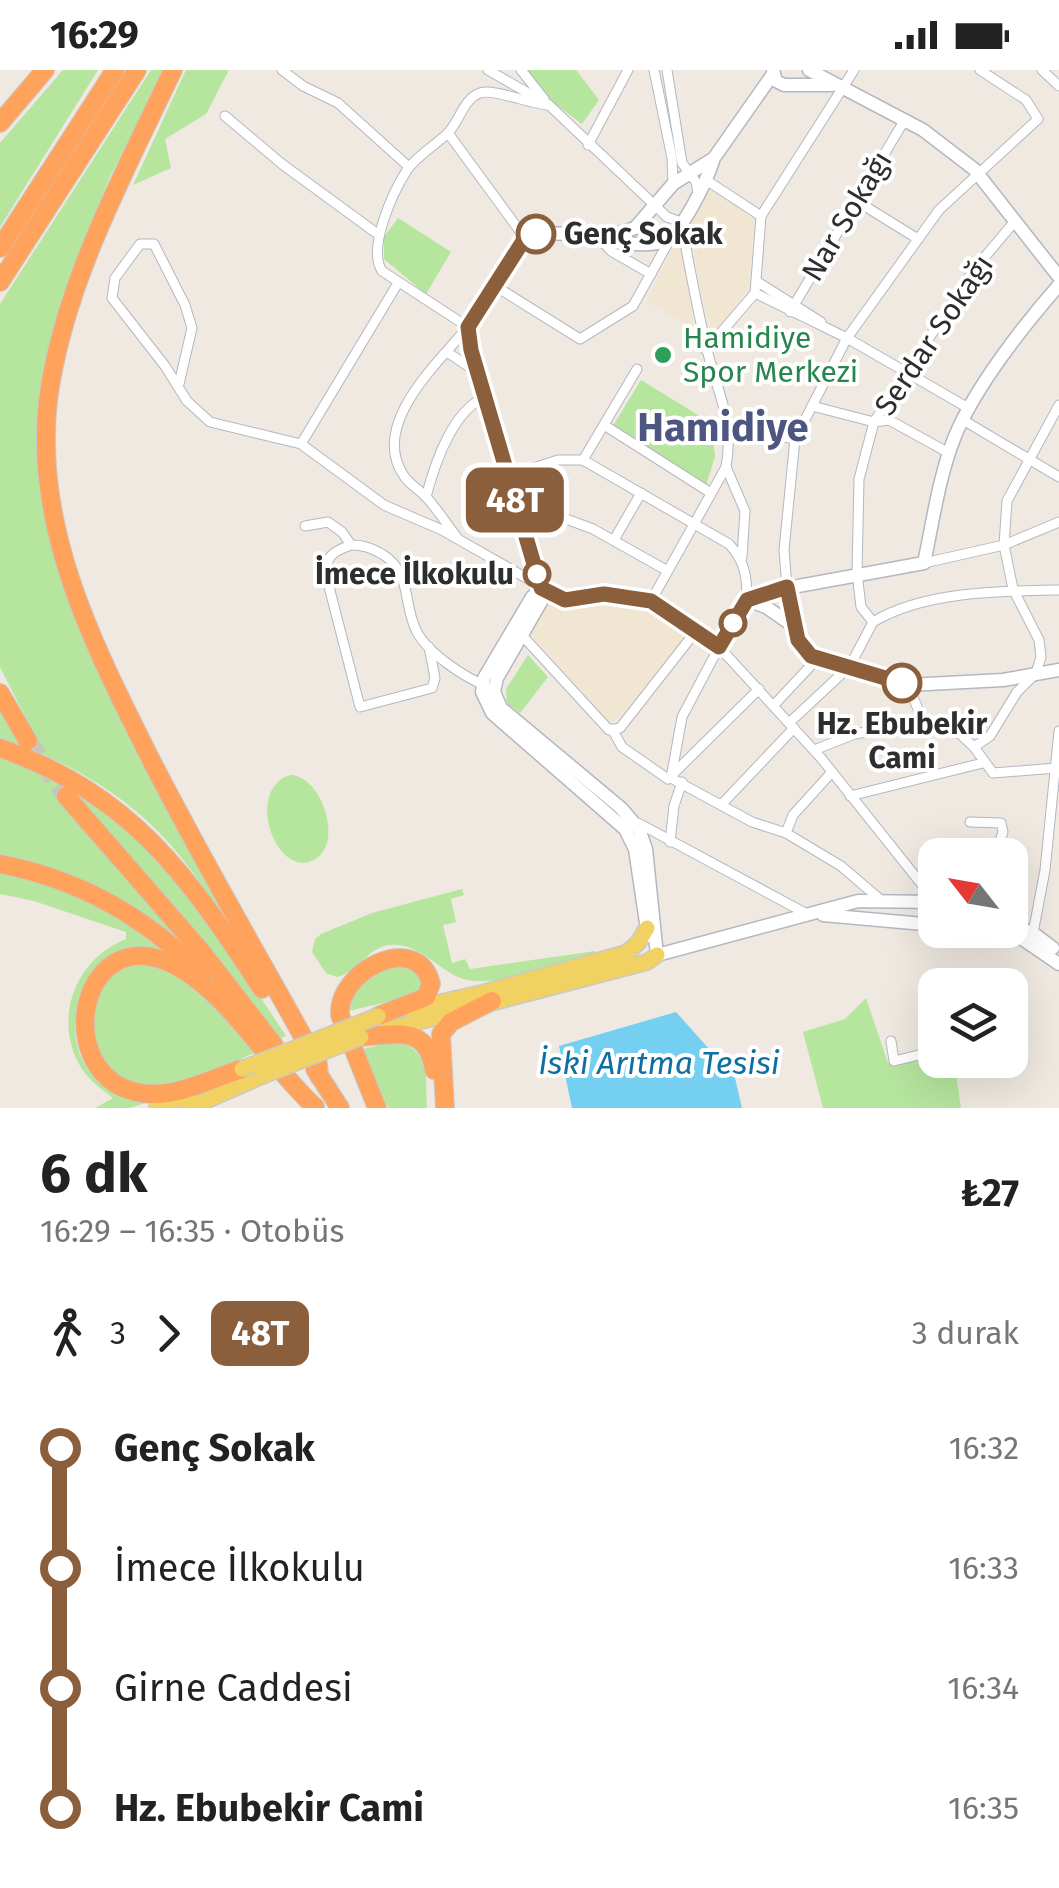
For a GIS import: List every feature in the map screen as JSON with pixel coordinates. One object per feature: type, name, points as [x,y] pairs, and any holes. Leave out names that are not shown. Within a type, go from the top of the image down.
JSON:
[{"type":"highway","points":[[0,123],[45,70]]},
{"type":"highway","points":[[0,248],[116,70]]},
{"type":"highway","points":[[0,282],[137,70]]},
{"type":"highway","points":[[173,70],[106,218],[65,322],[48,405],[50,501],[68,577],[106,668],[177,812],[318,1064],[320,1076]]},
{"type":"highway","points":[[0,693],[28,741]]},
{"type":"highway","points":[[0,748],[76,781],[157,844],[195,890],[340,1108]]},
{"type":"highway","points":[[66,796],[236,995],[294,1072],[315,1107]]},
{"type":"highway","points":[[0,864],[81,888],[154,930],[234,1008],[250,1033]]},
{"type":"highway","points":[[242,1069],[169,1092],[150,1094],[133,1090],[110,1077],[95,1060],[84,1034],[84,1008],[92,986],[107,969],[126,959],[147,956],[175,965],[192,976],[250,1033],[315,1107]]},
{"type":"highway","points":[[377,1108],[340,1015],[342,999],[364,971],[386,958],[405,959],[428,975],[431,988],[426,997],[378,1016]]},
{"type":"highway","points":[[445,1108],[441,1034],[451,1022],[492,1002]]},
{"type":"highway","points":[[361,1036],[404,1034],[426,1046],[432,1058],[436,1108]]},
{"type":"main road","points":[[158,1108],[242,1069],[378,1016],[482,993],[632,950],[646,928]]},
{"type":"main road","points":[[604,960],[657,955]]},
{"type":"main road","points":[[189,1108],[361,1036],[646,962],[657,955]]},
{"type":"street","points":[[282,70],[303,86],[338,103],[408,167]]},
{"type":"street","points":[[488,70],[549,105]]},
{"type":"street","points":[[521,70],[588,145],[667,217],[681,222]]},
{"type":"street","points":[[588,145],[628,70]]},
{"type":"street","points":[[654,70],[672,158],[673,184]]},
{"type":"street","points":[[666,70],[680,154],[688,175],[696,182],[698,195]]},
{"type":"street","points":[[757,100],[798,78],[799,70]]},
{"type":"street","points":[[810,70],[923,130],[978,173],[1059,281],[1018,334],[966,415],[949,453],[924,563]]},
{"type":"street","points":[[706,350],[755,293],[762,216],[839,87],[854,70]]},
{"type":"street","points":[[980,70],[1026,100],[1038,119],[939,210],[848,338],[796,439],[784,550],[787,587],[798,640],[811,656],[908,685],[1003,680],[1059,670]]},
{"type":"street","points":[[1042,70],[1059,86]]},
{"type":"street","points":[[773,72],[776,81],[788,84],[839,87]]},
{"type":"street","points":[[495,286],[580,338],[633,306],[698,195],[714,158],[773,72]]},
{"type":"street","points":[[549,105],[530,104],[486,91],[475,95],[448,133],[408,167],[379,234],[377,263],[398,283],[468,327],[541,588],[484,699],[492,713],[626,828],[634,850],[649,944],[657,955]]},
{"type":"street","points":[[225,116],[282,164],[379,234]]},
{"type":"street","name":"Nar Sokağı","points":[[792,308],[904,120]]},
{"type":"street","points":[[448,133],[525,238],[534,242],[648,244],[670,238]]},
{"type":"street","points":[[457,538],[406,479],[394,453],[392,441],[402,412],[468,327],[525,238],[536,234],[628,231],[673,184],[714,158]]},
{"type":"street","points":[[706,180],[762,216]]},
{"type":"street","points":[[855,200],[918,240]]},
{"type":"street","points":[[651,601],[726,467],[730,426],[706,350],[681,222]]},
{"type":"street","name":"Serdar Sokağı","points":[[873,622],[862,606],[856,573],[858,478],[874,422],[974,271],[1015,222]]},
{"type":"street","points":[[603,242],[650,274]]},
{"type":"street","points":[[179,384],[192,328],[185,304],[154,244],[140,244],[115,278],[112,298],[179,384],[187,401],[210,422],[301,444],[384,505],[457,538],[565,600],[604,594],[651,601],[719,647],[759,689],[814,750],[918,882]]},
{"type":"street","points":[[756,280],[792,308]]},
{"type":"street","points":[[301,444],[398,283]]},
{"type":"street","points":[[755,293],[792,308],[905,371],[1059,477]]},
{"type":"street","points":[[447,352],[478,373]]},
{"type":"street","points":[[583,460],[637,369]]},
{"type":"street","points":[[426,498],[460,416],[473,402],[486,396]]},
{"type":"street","points":[[1036,673],[1041,657],[1039,640],[1013,589],[1004,544],[1007,502],[1059,405]]},
{"type":"street","points":[[812,406],[874,422],[889,420],[949,453]]},
{"type":"street","points":[[604,425],[711,493]]},
{"type":"street","points":[[730,426],[796,439]]},
{"type":"street","points":[[509,476],[558,460],[583,460],[695,522],[742,558]]},
{"type":"street","points":[[671,778],[682,718],[747,600],[748,581],[742,558],[745,511],[726,467]]},
{"type":"street","points":[[614,540],[641,493]]},
{"type":"street","points":[[515,500],[614,540],[666,570]]},
{"type":"street","points":[[305,526],[328,522],[352,545]]},
{"type":"street","points":[[747,600],[787,587],[924,563],[1004,544],[1059,522]]},
{"type":"street","points":[[352,545],[367,546],[399,568],[414,624],[429,647],[435,678],[432,688],[360,707],[326,576],[330,556],[352,545]]},
{"type":"street","points":[[722,804],[850,666],[873,622],[898,607],[1013,589],[1059,590]]},
{"type":"street","points":[[747,600],[766,606],[795,627]]},
{"type":"street","points":[[518,631],[636,759],[659,775],[682,782],[752,822],[786,833],[841,866],[882,900]]},
{"type":"street","points":[[612,729],[620,728],[696,631]]},
{"type":"street","points":[[429,647],[488,686],[502,708],[632,820],[670,842],[810,914],[918,923]]},
{"type":"street","points":[[774,705],[818,658]]},
{"type":"street","points":[[974,747],[990,736],[1017,692],[1036,673],[1059,661]]},
{"type":"street","points":[[908,685],[923,721]]},
{"type":"street","points":[[671,778],[759,689]]},
{"type":"street","points":[[814,750],[855,734],[923,721],[960,734],[974,747],[988,770],[998,774],[1056,768]]},
{"type":"street","points":[[1033,933],[1055,802],[1059,731]]},
{"type":"street","points":[[850,796],[983,763]]},
{"type":"street","points":[[786,833],[792,815],[832,772]]},
{"type":"street","points":[[670,842],[674,806],[682,782]]},
{"type":"street","points":[[632,820],[646,849],[657,955]]},
{"type":"street","points":[[970,822],[1000,823],[1001,838]]},
{"type":"street","points":[[1048,828],[1059,833]]},
{"type":"street","points":[[909,871],[918,916]]},
{"type":"street","points":[[657,955],[858,902],[918,900]]},
{"type":"street","points":[[1028,931],[1058,950]]},
{"type":"street","points":[[1028,943],[1059,964]]},
{"type":"street","points":[[890,1042],[894,1061],[918,1055]]},
{"type":"shaded area","points":[[709,190],[754,218],[749,284],[724,326],[711,337],[688,226]]},
{"type":"shaded area","points":[[674,246],[686,246],[694,328],[647,302]]},
{"type":"shaded area","name":"İmece İlkokulu","points":[[591,599],[646,605],[682,627],[683,633],[683,640],[620,717],[609,723],[530,633],[550,601],[573,606]]},
{"type":"green space","points":[[63,70],[98,70],[0,227],[0,143]]},
{"type":"green space","points":[[151,70],[165,70],[110,177],[63,295],[45,367],[39,424],[47,517],[237,937],[184,861],[146,820],[77,771],[0,739],[0,708],[27,746],[37,740],[0,667],[0,304]]},
{"type":"green space","points":[[186,70],[229,70],[206,114],[165,139],[171,168],[133,185]]},
{"type":"green space","points":[[525,70],[576,70],[599,100],[582,124],[551,101]]},
{"type":"green space","points":[[398,218],[451,252],[426,294],[384,259],[384,237]]},
{"type":"green space","points":[[641,380],[711,423],[715,456],[706,486],[613,426]]},
{"type":"green space","points":[[528,655],[548,677],[520,713],[507,703],[506,689]]},
{"type":"green space","points":[[0,757],[44,773],[91,797],[192,893],[286,1036],[280,1038],[207,945],[73,790],[62,797],[185,946],[98,889],[51,869],[0,856]]},
{"type":"green space","points":[[290,775],[302,778],[312,787],[326,814],[327,844],[309,862],[296,862],[285,855],[270,828],[269,796],[277,783]]},
{"type":"green space","points":[[0,870],[65,888],[110,909],[168,952],[138,948],[113,955],[93,972],[81,995],[75,1022],[78,1048],[90,1072],[111,1089],[157,1099],[130,1108],[95,1108],[113,1098],[79,1064],[68,1027],[74,991],[83,974],[94,960],[126,939],[126,932],[34,901],[0,894]]},
{"type":"green space","points":[[462,889],[464,895],[451,899],[456,922],[443,925],[452,963],[465,959],[470,969],[595,951],[596,955],[518,976],[474,981],[452,974],[401,945],[381,947],[337,977],[326,973],[312,952],[315,939],[321,934],[372,913]]},
{"type":"green space","points":[[139,963],[189,986],[254,1053],[160,1091],[130,1084],[98,1057],[88,1025],[102,982],[114,970]]},
{"type":"green space","points":[[401,964],[415,970],[423,985],[414,996],[348,1011],[367,979],[381,969]]},
{"type":"green space","points":[[866,998],[888,1063],[918,1059],[918,1078],[957,1078],[961,1108],[823,1108],[803,1032],[845,1019]]},
{"type":"green space","points":[[398,1041],[422,1059],[427,1108],[388,1108],[363,1049]]},
{"type":"water","name":"İski Arıtma Tesisi","points":[[676,1012],[735,1078],[742,1108],[572,1108],[559,1046]]},
{"type":"tunnel","points":[[28,741],[66,796]]},
{"type":"bus line","name":"48T","points":[[536,234],[525,238],[468,327],[468,339],[541,588],[565,600],[604,594],[651,601],[719,647],[747,600],[787,587],[798,640],[811,656],[902,683]]},
{"type":"place","name":"Genç Sokak","points":[[536,234]]},
{"type":"place","name":"Hamidiye Spor Merkezi","points":[[663,355]]},
{"type":"place","name":"İmece İlkokulu","points":[[537,574]]},
{"type":"place","name":"Hz. Ebubekir Cami","points":[[902,683]]},
{"type":"district","name":"Hamidiye","points":[[723,427]]}]
